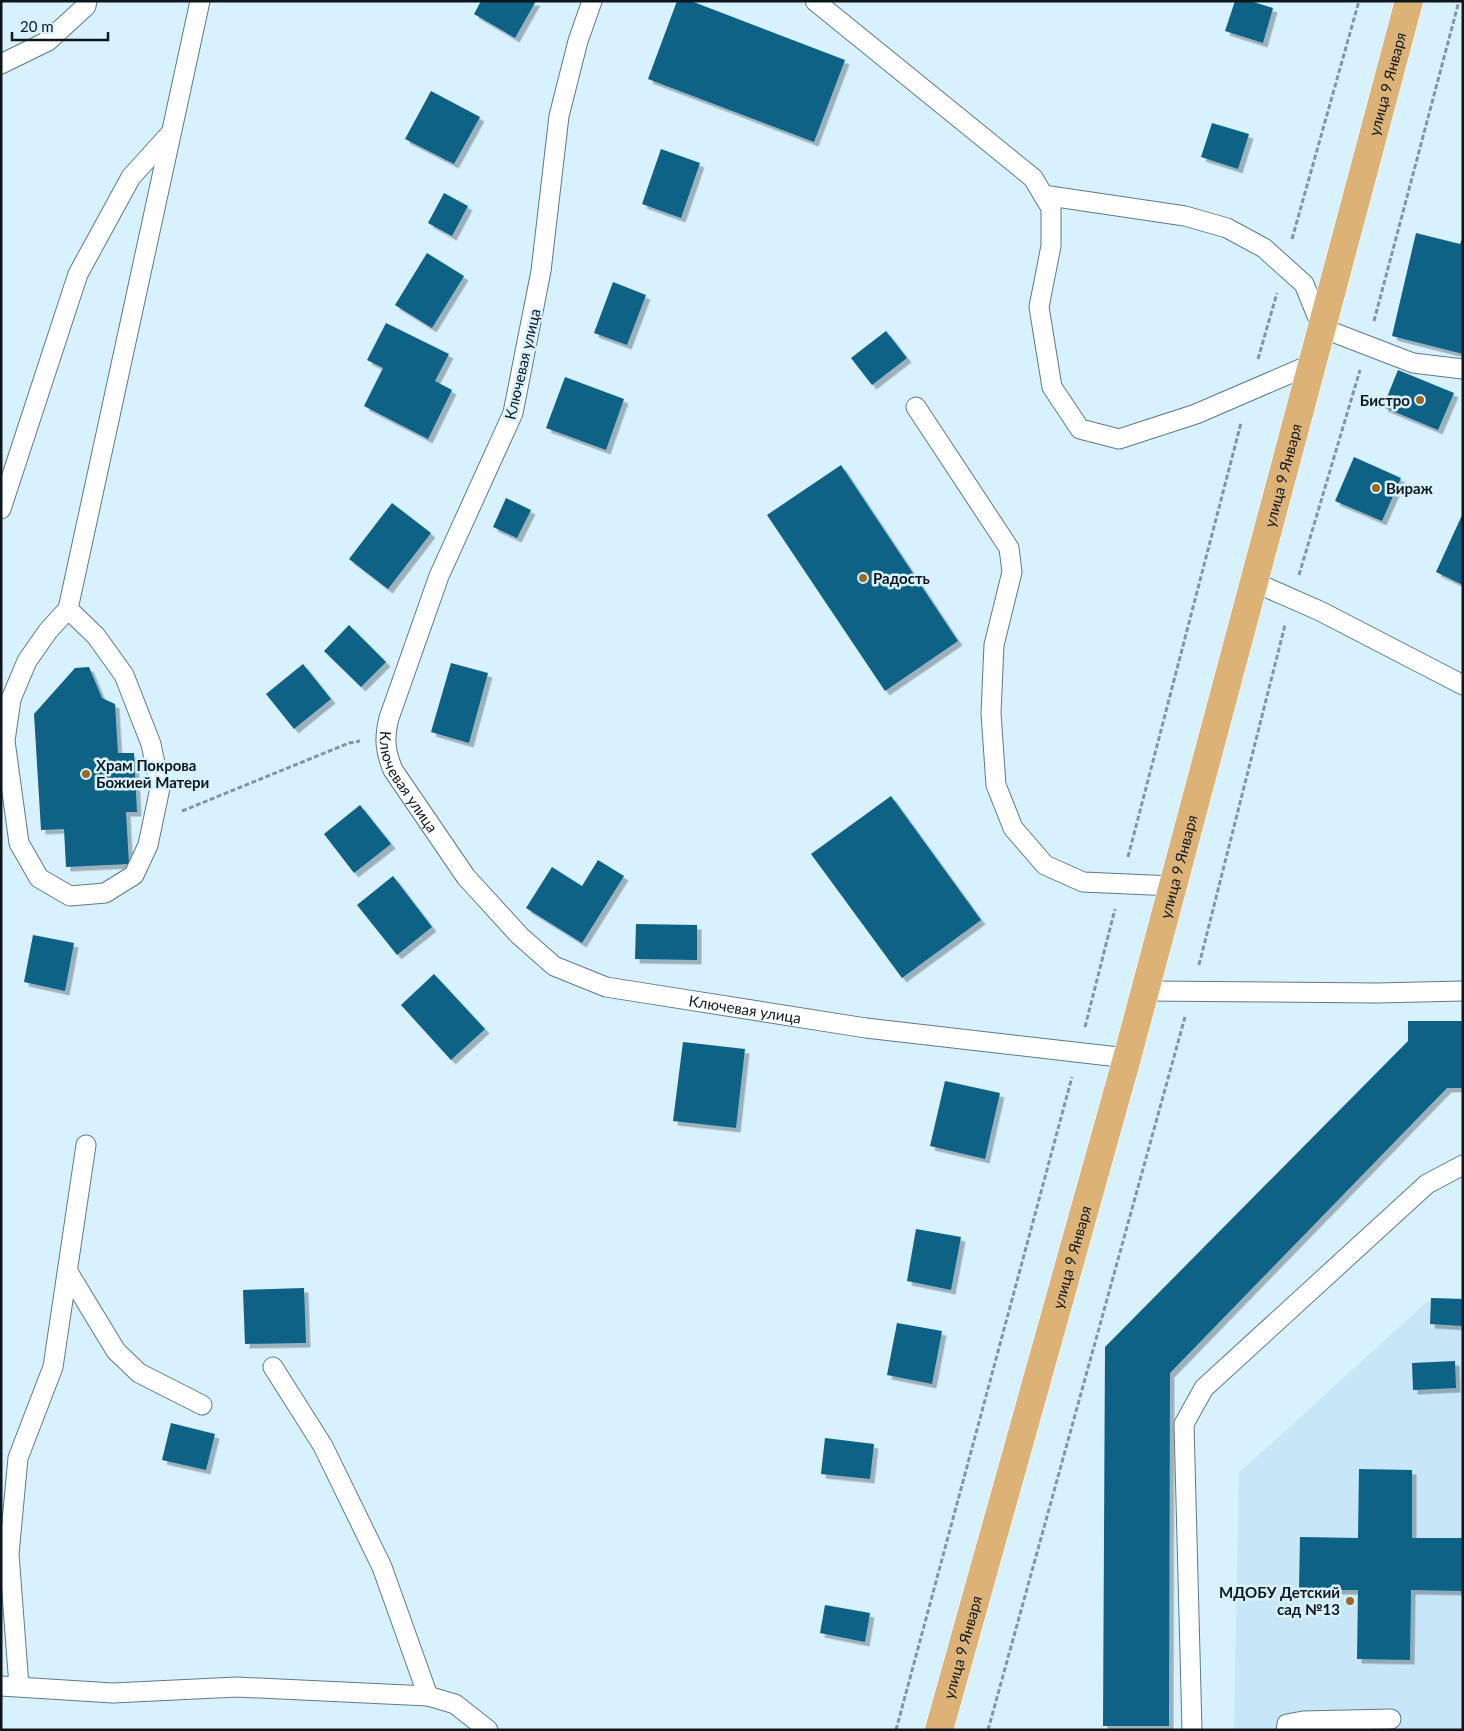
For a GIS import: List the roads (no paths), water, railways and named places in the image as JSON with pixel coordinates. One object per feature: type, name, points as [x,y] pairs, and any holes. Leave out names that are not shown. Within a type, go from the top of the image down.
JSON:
[{"type":"main road","name":"улица 9 Января","points":[[939,1730],[1127,1058],[1409,1]]},
{"type":"lane","points":[[1,64],[48,42],[86,6],[87,1]]},
{"type":"lane","points":[[68,609],[96,636],[124,675],[151,744],[160,788],[148,845],[134,875],[105,893],[70,896],[39,878],[19,843],[4,741],[11,699],[26,661],[68,609],[200,1]]},
{"type":"lane","name":"Ключевая улица","points":[[592,1],[578,41],[559,116],[541,272],[514,413],[439,576],[390,718],[385,735],[385,752],[392,770],[466,877],[520,936],[554,966],[574,976],[606,987],[866,1028],[1127,1058]]},
{"type":"lane","points":[[815,1],[1033,178],[1051,208],[1051,246],[1039,307],[1052,387],[1080,429],[1119,439],[1196,414],[1312,364]]},
{"type":"lane","points":[[1,509],[78,274],[131,177],[171,133]]},
{"type":"lane","points":[[1043,195],[1185,216],[1227,228],[1264,248],[1304,284],[1322,328],[1413,363],[1463,377]]},
{"type":"lane","points":[[1413,363],[1463,369]]},
{"type":"lane","points":[[916,407],[1009,548],[1012,572],[994,645],[991,714],[996,785],[1013,828],[1045,865],[1083,882],[1173,886]]},
{"type":"lane","points":[[1254,582],[1292,598],[1463,684]]},
{"type":"lane","points":[[1145,991],[1377,993],[1463,991]]},
{"type":"lane","points":[[86,1145],[53,1367],[18,1458],[9,1554],[10,1686],[113,1693],[237,1687],[428,1696],[455,1704],[488,1730]]},
{"type":"lane","points":[[1192,1730],[1184,1424],[1204,1388],[1426,1184],[1463,1165]]},
{"type":"lane","points":[[68,1272],[116,1351],[139,1373],[202,1404]]},
{"type":"lane","points":[[272,1367],[323,1446],[382,1566],[428,1696]]},
{"type":"lane","points":[[1286,1730],[1288,1724],[1303,1721],[1391,1719]]},
{"type":"place","name":"Бистро","points":[[1420,400]]},
{"type":"place","name":"Вираж","points":[[1376,488]]},
{"type":"place","name":"Радость","points":[[863,578]]},
{"type":"place","name":"Храм Покрова Божией Матери","points":[[86,774]]},
{"type":"place","name":"МДОБУ Детский сад №13","points":[[1350,1601]]}]
